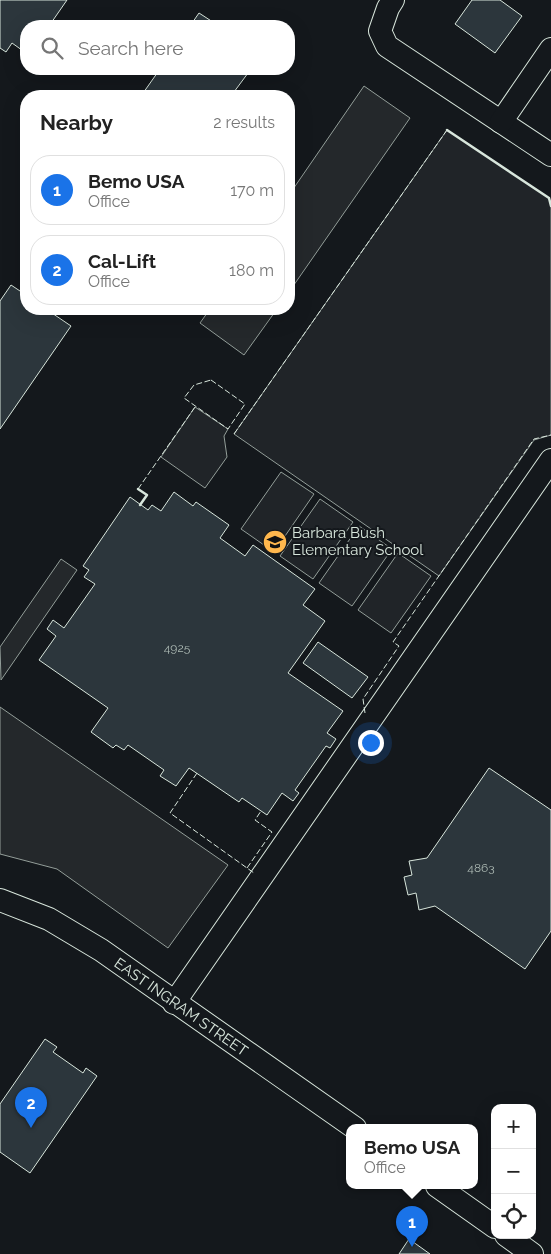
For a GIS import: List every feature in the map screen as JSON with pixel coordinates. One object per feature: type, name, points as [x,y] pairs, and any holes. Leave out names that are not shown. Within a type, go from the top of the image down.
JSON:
[{"type":"street","points":[[393,0],[388,8],[380,31],[388,46],[551,155]]},
{"type":"street","points":[[501,122],[551,49]]},
{"type":"street","points":[[174,1002],[551,460]]},
{"type":"street","name":"EAST INGRAM STREET","points":[[0,900],[49,919],[96,947],[349,1124]]},
{"type":"street","points":[[441,1189],[491,1224]]},
{"type":"street","points":[[511,1239],[532,1254]]},
{"type":"shaded area","points":[[364,86],[410,118],[295,283],[295,186]]},
{"type":"shaded area","points":[[447,130],[549,198],[551,206],[551,435],[534,440],[439,576],[234,434]]},
{"type":"shaded area","points":[[206,315],[273,315],[244,355],[200,323]]},
{"type":"shaded area","points":[[195,407],[228,429],[224,436],[227,457],[205,488],[161,457]]},
{"type":"shaded area","points":[[281,472],[314,494],[274,552],[241,529]]},
{"type":"shaded area","points":[[320,499],[353,522],[313,579],[280,556]]},
{"type":"shaded area","points":[[359,526],[392,549],[352,606],[319,583]]},
{"type":"shaded area","points":[[398,553],[431,576],[391,633],[358,610]]},
{"type":"shaded area","points":[[61,559],[77,570],[1,680],[0,647]]},
{"type":"shaded area","points":[[0,707],[228,865],[168,948],[57,869],[0,854]]},
{"type":"building","points":[[0,0],[67,0],[53,20],[20,20],[20,49],[12,43],[6,52],[0,48]]},
{"type":"building","points":[[472,0],[500,0],[522,16],[495,53],[455,24]]},
{"type":"building","points":[[199,13],[210,20],[194,20]]},
{"type":"building","points":[[156,75],[247,75],[235,90],[145,90]]},
{"type":"building","points":[[11,285],[20,291],[20,315],[55,315],[71,326],[0,429],[0,301]]},
{"type":"building","points":[[174,492],[193,506],[196,502],[229,525],[220,538],[245,556],[253,545],[315,589],[303,605],[325,621],[288,673],[343,711],[327,733],[336,739],[330,748],[326,746],[295,790],[299,793],[293,801],[282,793],[267,815],[242,798],[239,802],[189,768],[176,786],[160,776],[164,770],[128,745],[124,750],[116,745],[113,748],[91,732],[108,708],[39,660],[56,636],[47,629],[53,620],[64,628],[95,584],[84,577],[89,570],[83,566],[130,497],[148,510],[152,505],[161,511]]},
{"type":"building","points":[[318,642],[368,677],[352,698],[303,663]]},
{"type":"building","points":[[489,768],[551,810],[551,931],[525,969],[435,906],[419,910],[416,893],[408,895],[404,877],[412,875],[409,861],[427,858]]},
{"type":"building","points":[[45,1039],[57,1047],[53,1052],[83,1073],[86,1068],[97,1076],[30,1173],[0,1152],[0,1104]]},
{"type":"building","points":[[409,1239],[430,1254],[399,1254]]},
{"type":"fence","points":[[234,434],[447,130]]},
{"type":"fence","points":[[211,380],[245,404],[228,429],[184,398],[194,385],[211,380]]},
{"type":"fence","points":[[138,489],[195,407]]},
{"type":"fence","points":[[365,713],[363,699],[399,646],[393,642],[534,439],[551,435]]},
{"type":"fence","points":[[197,773],[170,813],[254,873]]},
{"type":"fence","points":[[247,868],[272,832],[255,820],[261,811]]},
{"type":"wall","points":[[447,130],[549,198],[551,206]]},
{"type":"wall","points":[[138,489],[147,495],[140,505]]},
{"type":"place","name":"Barbara Bush Elementary School","points":[[275,542]]},
{"type":"place","name":"Cal-Lift","points":[[31,1128]]},
{"type":"place","name":"Bemo USA","points":[[412,1247]]}]
